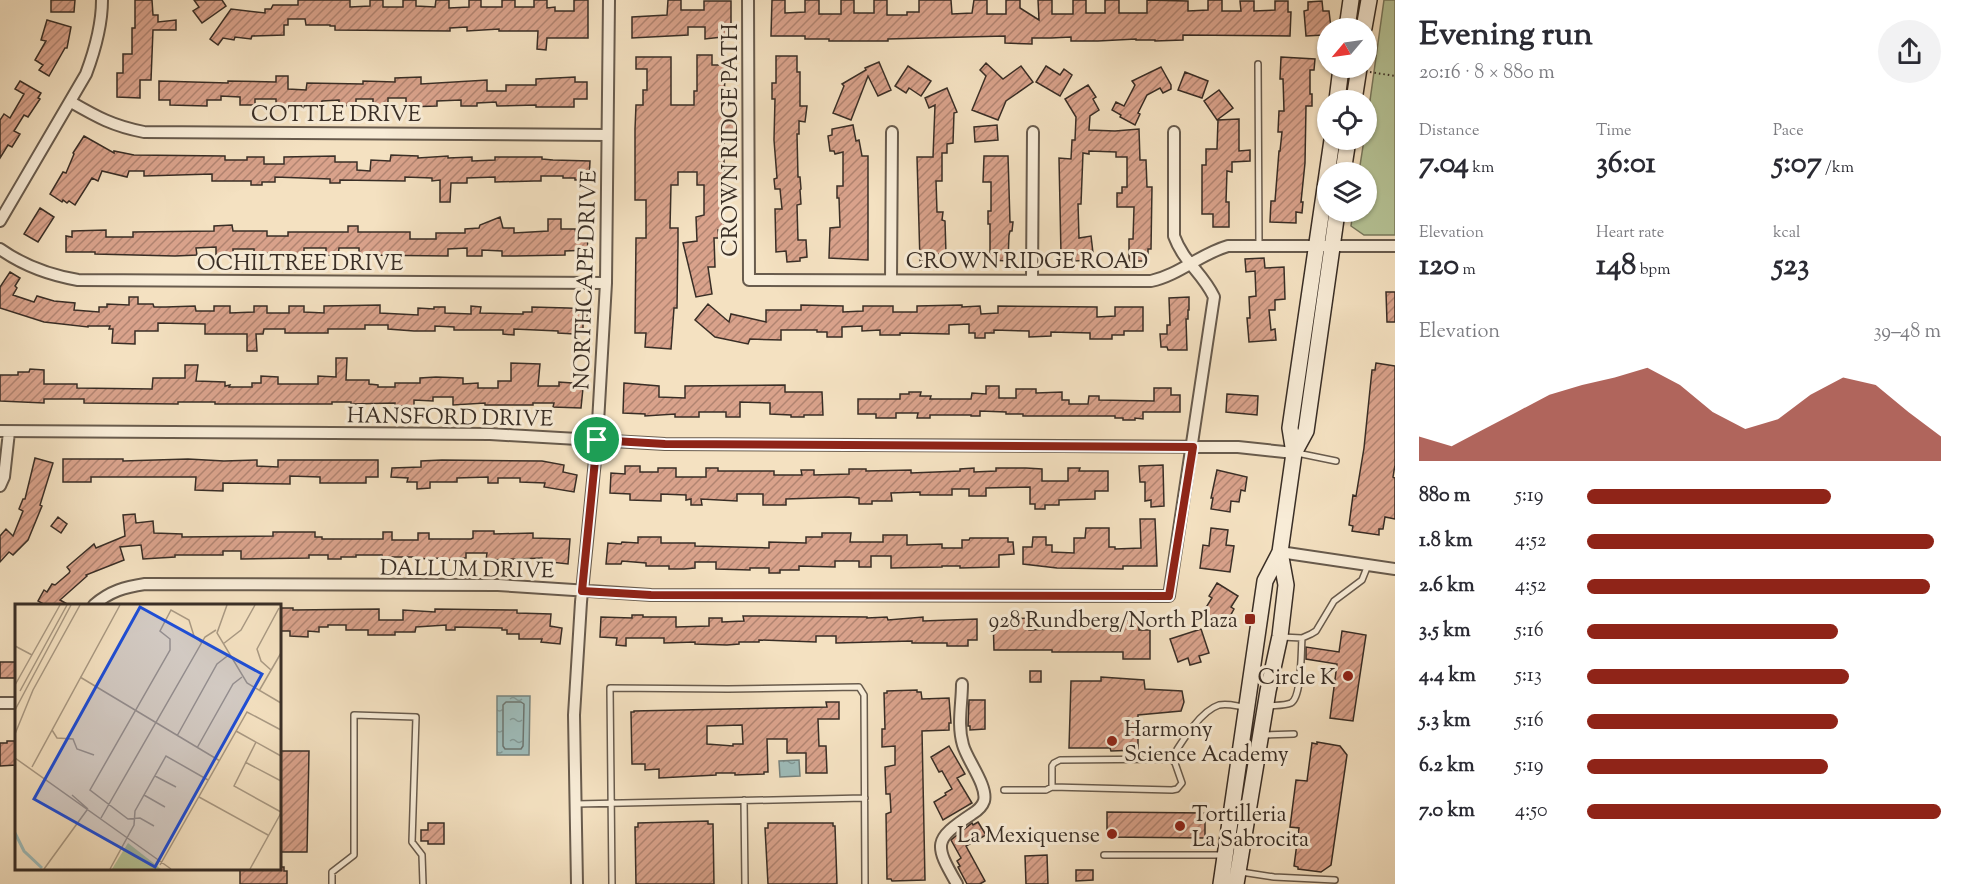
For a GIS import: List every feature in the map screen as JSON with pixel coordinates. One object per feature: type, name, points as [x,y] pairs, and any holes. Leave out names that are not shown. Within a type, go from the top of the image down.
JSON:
[{"type":"main road","points":[[1348,18],[1351,0]]},
{"type":"main road","points":[[1366,18],[1369,0]]},
{"type":"main road","points":[[1221,884],[1266,581],[1280,552],[1294,453],[1306,431],[1325,246],[1331,150]]},
{"type":"main road","points":[[1325,246],[1333,222]]},
{"type":"main road","points":[[1238,878],[1265,706],[1280,636],[1286,585],[1280,552]]},
{"type":"street","points":[[0,221],[71,102],[93,54],[99,33],[102,0]]},
{"type":"street","name":"NORTHCAPE DRIVE","points":[[577,884],[574,715],[582,591],[597,440],[606,283],[609,0]]},
{"type":"street","name":"CROWN RIDGE PATH","points":[[748,0],[749,280]]},
{"type":"street","name":"COTTLE DRIVE","points":[[71,102],[101,120],[122,128],[144,132],[607,135]]},
{"type":"street","points":[[891,280],[892,132]]},
{"type":"street","points":[[1032,132],[1032,281]]},
{"type":"street","points":[[1174,132],[1174,236],[1179,251],[1200,274],[1214,297],[1193,447]]},
{"type":"street","name":"CROWN RIDGE ROAD","points":[[749,280],[1150,281],[1163,278],[1211,252],[1228,246],[1395,246]]},
{"type":"street","name":"OCHILTREE DRIVE","points":[[0,249],[35,269],[78,280],[606,283]]},
{"type":"street","points":[[0,486],[4,477],[4,432]]},
{"type":"street","name":"HANSFORD DRIVE","points":[[4,432],[490,434],[676,444],[1238,447],[1294,453]]},
{"type":"street","name":"DALLUM DRIVE","points":[[95,604],[107,594],[125,587],[145,584],[498,585],[651,595],[1169,596],[1193,447]]},
{"type":"street","points":[[1280,552],[1395,569]]},
{"type":"street","points":[[957,884],[944,862],[940,849],[942,838],[950,829],[976,811],[984,803],[985,798],[981,782],[962,743],[960,721],[962,684]]},
{"type":"lane","points":[[1258,64],[1259,245]]},
{"type":"lane","points":[[1294,453],[1336,461]]},
{"type":"lane","points":[[1280,636],[1302,638],[1316,631],[1334,601],[1362,580],[1368,565]]},
{"type":"lane","points":[[1265,706],[1292,702],[1296,699],[1302,638]]},
{"type":"lane","points":[[612,884],[613,803],[610,688],[859,687],[864,695],[865,884]]},
{"type":"lane","points":[[1171,759],[1200,719],[1210,710],[1225,704],[1248,708]]},
{"type":"lane","points":[[332,884],[332,872],[354,855],[354,716],[416,717],[412,843],[422,855],[423,884]]},
{"type":"lane","points":[[1261,735],[1294,734]]},
{"type":"lane","points":[[1004,790],[1046,790],[1052,787],[1172,790],[1177,789],[1182,783],[1175,763],[1171,759],[1060,760],[1052,766],[1052,787]]},
{"type":"lane","points":[[576,804],[865,798]]},
{"type":"lane","points":[[744,800],[745,884]]},
{"type":"lane","points":[[1104,855],[1226,855]]},
{"type":"lane","points":[[1238,878],[1335,880]]},
{"type":"path","points":[[1377,72],[1395,76]]},
{"type":"green space","points":[[1384,0],[1395,0],[1395,235],[1364,235],[1351,226],[1352,222],[1377,222],[1377,162],[1361,162],[1362,150],[1377,150],[1377,90],[1371,90],[1373,78],[1377,78],[1377,50]]},
{"type":"water","points":[[497,696],[530,696],[529,755],[497,755]]},
{"type":"water","points":[[799,760],[800,776],[780,777],[779,761]]},
{"type":"building","points":[[51,0],[75,0],[74,12],[51,12]]},
{"type":"building","points":[[135,0],[152,0],[153,15],[158,15],[158,22],[176,20],[176,30],[153,30],[151,80],[140,80],[140,98],[117,97],[117,73],[123,73],[123,54],[132,54]]},
{"type":"building","points":[[194,0],[222,0],[226,6],[202,23],[193,11],[199,7]]},
{"type":"building","points":[[298,0],[350,0],[350,7],[370,6],[370,0],[383,0],[383,7],[403,7],[403,0],[416,0],[416,6],[435,7],[436,0],[449,0],[449,8],[469,7],[469,0],[481,0],[481,7],[502,7],[502,0],[515,0],[515,7],[534,7],[534,0],[547,0],[547,8],[555,7],[555,11],[574,11],[574,0],[588,0],[588,38],[547,38],[546,50],[537,49],[538,31],[499,31],[499,29],[467,31],[467,27],[450,28],[450,31],[335,30],[335,26],[306,25],[305,19],[288,19],[288,25],[284,25],[284,35],[252,36],[251,39],[235,37],[234,40],[223,38],[218,45],[210,39],[231,9],[265,13],[265,9],[271,9],[273,5],[298,5]]},
{"type":"building","points":[[668,0],[681,0],[681,10],[704,10],[704,1],[731,1],[731,36],[705,39],[705,27],[688,27],[688,35],[632,38],[632,17],[667,15]]},
{"type":"building","points":[[772,0],[785,0],[785,13],[805,12],[805,0],[819,0],[819,14],[841,14],[841,0],[854,0],[854,13],[874,13],[874,0],[887,0],[887,15],[907,15],[907,12],[919,12],[919,0],[951,0],[952,14],[972,13],[974,0],[987,0],[987,14],[1006,14],[1006,0],[1020,0],[1020,8],[1039,20],[1038,0],[1052,0],[1052,14],[1073,14],[1073,0],[1086,0],[1086,13],[1105,13],[1105,0],[1119,0],[1119,13],[1147,13],[1147,0],[1188,1],[1188,11],[1208,10],[1208,0],[1222,0],[1222,11],[1241,11],[1240,1],[1254,1],[1254,11],[1275,10],[1275,1],[1288,1],[1288,12],[1291,12],[1290,36],[1183,35],[1183,40],[1155,41],[1136,39],[1071,41],[1071,37],[1032,38],[1032,44],[1005,43],[1005,36],[829,41],[829,39],[805,39],[805,36],[771,36]]},
{"type":"building","points":[[1322,1],[1323,11],[1329,11],[1330,18],[1317,18],[1317,35],[1306,36],[1304,11],[1308,10],[1308,2]]},
{"type":"building","points":[[47,20],[71,27],[67,48],[49,76],[39,70],[43,65],[35,60],[46,41],[41,40]]},
{"type":"building","points":[[697,55],[712,55],[712,65],[725,65],[724,120],[735,119],[735,132],[724,132],[724,230],[718,230],[719,238],[714,238],[715,267],[708,267],[712,294],[696,297],[683,243],[697,241],[696,217],[704,215],[704,185],[697,185],[697,172],[678,172],[678,185],[671,185],[670,228],[678,228],[678,243],[677,308],[674,308],[671,349],[645,347],[646,333],[635,333],[636,238],[646,238],[646,200],[635,200],[635,129],[636,105],[643,105],[643,90],[647,90],[647,69],[636,69],[636,57],[671,57],[671,105],[694,105],[694,91],[697,91]]},
{"type":"building","points":[[776,56],[797,56],[797,72],[800,72],[800,106],[807,106],[805,122],[799,121],[799,134],[797,134],[798,177],[800,177],[801,189],[801,204],[797,205],[798,240],[806,240],[807,257],[800,258],[800,261],[787,262],[786,251],[776,252],[775,209],[782,209],[780,189],[775,189],[774,179],[777,178],[774,140],[775,99],[772,99],[772,83],[776,83]]},
{"type":"building","points":[[1281,57],[1315,59],[1314,70],[1310,70],[1312,106],[1306,106],[1302,213],[1296,212],[1296,223],[1270,222],[1271,201],[1275,201],[1282,132],[1278,132],[1279,111],[1284,111],[1283,79],[1280,79]]},
{"type":"building","points":[[879,62],[891,90],[878,96],[868,76],[851,120],[833,113],[844,86],[842,84],[866,70],[865,68]]},
{"type":"building","points":[[986,63],[1003,79],[1021,66],[1033,82],[1006,101],[998,120],[972,110],[986,76],[980,70]]},
{"type":"building","points":[[908,66],[931,81],[921,96],[909,88],[906,93],[895,86]]},
{"type":"building","points":[[1046,66],[1060,75],[1064,69],[1072,75],[1060,96],[1036,82]]},
{"type":"building","points":[[1161,67],[1171,89],[1163,93],[1160,88],[1147,95],[1135,125],[1112,110],[1116,102],[1124,106],[1135,85],[1132,81]]},
{"type":"building","points":[[1185,72],[1208,81],[1202,98],[1178,90]]},
{"type":"building","points":[[276,76],[288,76],[288,89],[306,90],[307,83],[363,84],[363,81],[395,82],[395,78],[421,77],[421,84],[487,80],[487,91],[506,91],[506,85],[536,85],[536,79],[575,77],[575,82],[587,82],[587,99],[574,99],[574,107],[497,106],[496,102],[477,103],[477,106],[461,106],[461,100],[437,101],[437,106],[406,107],[406,98],[388,98],[388,106],[373,106],[373,99],[356,99],[356,105],[339,106],[339,100],[322,101],[321,106],[276,106],[276,99],[255,99],[255,105],[240,105],[240,97],[221,96],[221,100],[207,100],[207,106],[170,105],[170,100],[159,100],[159,81],[276,82]]},
{"type":"building","points":[[20,81],[41,93],[38,98],[40,99],[28,117],[24,115],[14,131],[20,134],[12,147],[8,145],[0,158],[0,120],[4,114],[10,118],[24,94],[15,89]]},
{"type":"building","points":[[1088,85],[1096,97],[1093,99],[1099,110],[1090,116],[1089,130],[1139,129],[1140,160],[1146,160],[1147,187],[1152,187],[1151,249],[1148,249],[1148,261],[1129,261],[1129,239],[1133,239],[1134,207],[1117,207],[1117,193],[1122,193],[1122,187],[1127,187],[1127,157],[1116,157],[1116,152],[1089,151],[1089,154],[1083,153],[1081,204],[1078,204],[1079,238],[1091,236],[1093,253],[1088,254],[1089,260],[1075,261],[1074,253],[1061,254],[1059,158],[1071,159],[1076,117],[1065,99]]},
{"type":"building","points":[[947,88],[957,112],[954,113],[953,143],[947,144],[947,153],[942,153],[942,181],[936,181],[937,212],[943,212],[942,220],[945,221],[946,254],[939,254],[939,260],[920,261],[917,157],[933,157],[935,105],[929,108],[925,98]]},
{"type":"building","points":[[1219,90],[1233,108],[1217,120],[1204,101]]},
{"type":"building","points":[[1239,119],[1239,151],[1250,150],[1250,161],[1232,162],[1232,172],[1227,171],[1226,202],[1229,202],[1229,227],[1213,227],[1213,214],[1202,214],[1202,165],[1206,165],[1206,149],[1217,149],[1218,120]]},
{"type":"building","points":[[853,125],[862,156],[868,156],[868,260],[829,258],[830,228],[840,227],[837,186],[843,186],[843,152],[835,154],[834,151],[830,151],[828,136],[832,135],[832,129]]},
{"type":"building","points":[[997,125],[998,140],[975,142],[974,127]]},
{"type":"building","points":[[84,136],[114,153],[114,151],[134,155],[225,156],[225,160],[264,157],[264,164],[284,164],[284,157],[335,156],[335,162],[357,162],[357,170],[370,171],[371,160],[390,161],[391,155],[418,156],[418,158],[472,157],[472,161],[495,160],[495,157],[542,157],[542,159],[553,160],[590,161],[589,180],[575,180],[575,178],[563,178],[563,176],[541,176],[541,181],[495,182],[495,177],[467,178],[467,183],[451,183],[450,202],[440,202],[440,180],[432,181],[432,178],[405,177],[405,181],[340,180],[340,183],[330,183],[330,179],[275,177],[275,182],[251,185],[251,181],[212,181],[212,174],[144,176],[144,171],[129,171],[127,177],[102,171],[98,181],[92,178],[75,205],[69,201],[67,203],[63,200],[62,202],[50,194],[63,172],[66,173],[73,153]]},
{"type":"building","points":[[984,156],[1008,156],[1010,222],[1013,222],[1009,235],[1008,261],[990,260],[988,211],[991,211],[991,182],[983,182]]},
{"type":"building","points":[[40,208],[54,217],[38,242],[24,234]]},
{"type":"building","points":[[500,217],[503,228],[514,228],[514,233],[548,231],[548,219],[561,219],[561,229],[575,229],[577,237],[587,236],[588,250],[565,251],[565,255],[515,256],[502,256],[502,251],[482,250],[482,256],[467,256],[467,248],[448,249],[448,256],[359,255],[359,248],[339,248],[338,256],[326,255],[326,248],[304,248],[304,255],[267,253],[267,255],[254,255],[254,249],[233,249],[233,255],[216,255],[216,247],[196,248],[197,255],[175,256],[66,252],[66,236],[72,237],[72,231],[106,230],[106,237],[133,237],[133,232],[214,231],[214,226],[232,225],[233,231],[267,231],[267,236],[288,236],[288,232],[348,232],[348,226],[358,226],[358,232],[410,232],[410,239],[436,239],[436,233],[465,233],[465,229],[479,228],[480,225]]},
{"type":"building","points":[[1264,258],[1265,268],[1284,267],[1285,299],[1275,300],[1275,310],[1269,310],[1271,330],[1275,329],[1276,340],[1249,342],[1247,318],[1250,318],[1249,297],[1256,296],[1255,271],[1246,272],[1245,259]]},
{"type":"building","points":[[10,272],[20,278],[13,295],[34,302],[37,296],[54,301],[75,303],[74,310],[99,312],[99,307],[107,307],[107,304],[129,305],[129,297],[138,297],[138,304],[153,304],[154,307],[195,306],[196,311],[214,311],[214,306],[230,306],[230,313],[254,312],[254,306],[267,306],[267,313],[289,313],[289,306],[304,306],[304,312],[324,313],[324,306],[380,305],[380,313],[418,315],[418,308],[434,309],[434,307],[445,307],[445,313],[471,314],[471,306],[481,307],[480,313],[523,314],[523,312],[532,312],[532,307],[587,309],[587,323],[583,323],[583,329],[574,329],[574,334],[514,329],[514,335],[503,334],[503,330],[454,330],[454,327],[435,326],[435,331],[414,331],[388,329],[388,325],[365,325],[365,329],[328,329],[328,333],[285,333],[285,329],[264,329],[263,334],[256,334],[257,351],[247,351],[247,334],[205,334],[205,324],[158,323],[158,331],[135,331],[135,344],[112,343],[113,329],[109,329],[110,326],[88,327],[44,322],[0,308],[0,287]]},
{"type":"building","points":[[1386,292],[1395,292],[1395,322],[1387,322]]},
{"type":"building","points":[[1189,297],[1188,319],[1186,319],[1187,350],[1168,350],[1167,347],[1161,347],[1160,334],[1167,334],[1167,325],[1170,325],[1169,298]]},
{"type":"building","points":[[708,304],[729,322],[731,314],[766,322],[766,310],[801,310],[801,305],[843,306],[843,312],[863,311],[863,306],[893,306],[893,312],[917,312],[917,306],[962,305],[962,307],[980,306],[981,314],[998,313],[998,306],[1097,307],[1097,317],[1115,316],[1115,307],[1143,307],[1143,331],[1124,331],[1124,335],[1112,335],[1112,339],[1090,339],[1090,333],[1051,332],[1051,336],[1029,337],[1029,331],[994,330],[994,333],[985,333],[985,338],[975,338],[975,333],[969,333],[969,324],[949,325],[949,334],[900,333],[900,335],[880,335],[880,330],[862,331],[862,326],[842,327],[842,337],[827,337],[827,332],[817,332],[817,330],[781,330],[781,340],[750,339],[748,344],[715,337],[695,320]]},
{"type":"building","points":[[336,358],[347,358],[346,380],[369,380],[369,384],[378,385],[378,387],[395,387],[395,383],[420,383],[420,378],[436,377],[463,378],[463,384],[478,383],[478,388],[498,388],[498,381],[511,381],[511,363],[540,364],[538,386],[559,386],[559,382],[572,383],[572,387],[583,388],[581,408],[553,407],[554,403],[453,405],[453,397],[433,397],[433,401],[414,400],[414,406],[395,406],[395,403],[351,404],[351,402],[215,404],[215,402],[178,402],[178,404],[84,403],[84,399],[44,399],[44,403],[0,401],[0,375],[18,375],[18,372],[29,372],[30,369],[44,370],[44,384],[77,384],[77,388],[152,389],[153,378],[185,378],[185,365],[198,365],[196,381],[225,382],[225,386],[230,385],[229,387],[252,387],[252,383],[261,383],[261,376],[278,377],[278,384],[318,384],[318,376],[336,377]]},
{"type":"building","points":[[1376,363],[1395,366],[1393,477],[1395,478],[1395,519],[1385,517],[1383,529],[1379,529],[1379,535],[1352,531],[1353,526],[1349,525],[1353,495],[1356,496],[1364,448],[1372,370],[1375,370]]},
{"type":"building","points":[[624,383],[659,386],[659,397],[685,398],[685,386],[785,385],[785,392],[822,392],[823,415],[791,417],[791,415],[770,414],[770,403],[740,402],[740,417],[726,417],[726,412],[699,412],[699,417],[675,417],[675,414],[645,416],[645,414],[623,413]]},
{"type":"building","points":[[986,386],[999,386],[999,398],[1016,398],[1016,389],[1036,389],[1036,393],[1062,392],[1062,400],[1069,400],[1069,404],[1088,404],[1089,396],[1099,396],[1099,400],[1154,401],[1154,388],[1171,388],[1171,395],[1180,395],[1180,412],[1143,412],[1143,419],[1135,418],[1135,420],[1123,420],[1115,416],[1023,416],[1023,414],[1006,414],[1006,412],[980,411],[980,416],[930,415],[930,418],[917,418],[918,413],[896,413],[896,418],[876,418],[876,414],[858,414],[858,399],[900,399],[900,394],[921,392],[920,396],[931,396],[930,399],[971,399],[972,393],[986,394]]},
{"type":"building","points":[[1227,394],[1258,396],[1257,415],[1226,412]]},
{"type":"building","points":[[35,458],[53,463],[40,505],[42,506],[28,540],[13,555],[9,552],[0,562],[0,536],[6,529],[13,536],[23,511],[19,509],[25,499]]},
{"type":"building","points":[[63,459],[257,460],[257,466],[278,467],[278,460],[378,460],[378,477],[366,477],[366,483],[320,483],[320,477],[290,476],[290,484],[223,483],[223,491],[195,490],[196,477],[91,477],[91,482],[63,482]]},
{"type":"building","points":[[421,461],[542,461],[564,465],[563,472],[577,475],[574,492],[544,487],[545,483],[520,482],[520,478],[498,478],[498,483],[488,483],[488,477],[457,478],[457,482],[430,482],[430,488],[417,489],[417,482],[407,482],[408,478],[391,477],[392,468],[421,467]]},
{"type":"building","points":[[1163,465],[1164,506],[1151,507],[1151,500],[1145,501],[1145,482],[1140,482],[1139,466]]},
{"type":"building","points":[[625,466],[640,466],[640,472],[658,472],[658,468],[676,468],[676,477],[706,477],[706,468],[718,468],[718,471],[774,471],[774,475],[802,475],[801,470],[814,470],[814,475],[849,474],[849,469],[911,470],[911,473],[960,471],[960,469],[974,468],[974,472],[996,471],[996,468],[1026,468],[1042,469],[1042,481],[1068,481],[1068,468],[1080,468],[1079,471],[1108,471],[1108,491],[1095,491],[1095,499],[1059,500],[1059,505],[1045,505],[1045,509],[1035,509],[1035,504],[1030,504],[1030,487],[986,488],[986,496],[969,496],[969,489],[952,489],[952,495],[920,495],[920,492],[891,493],[892,501],[872,501],[872,504],[859,504],[859,498],[849,497],[786,499],[786,505],[763,505],[763,494],[737,494],[737,501],[701,499],[702,505],[691,505],[691,499],[686,500],[686,495],[661,494],[661,501],[630,500],[630,494],[610,493],[611,473],[625,474]]},
{"type":"building","points":[[1217,470],[1247,477],[1245,491],[1241,490],[1239,502],[1231,501],[1230,512],[1211,509]]},
{"type":"building","points":[[135,514],[136,523],[153,521],[154,533],[182,534],[182,537],[273,536],[273,532],[315,532],[315,537],[322,537],[322,539],[383,539],[383,532],[392,532],[392,540],[418,540],[418,533],[429,533],[429,539],[471,539],[473,531],[494,531],[494,534],[533,533],[533,538],[570,539],[568,564],[542,561],[542,558],[486,560],[487,553],[466,553],[466,558],[461,558],[461,560],[392,557],[392,560],[382,560],[382,555],[356,555],[356,557],[341,557],[341,559],[328,559],[328,555],[309,555],[309,558],[241,559],[241,551],[223,551],[223,555],[175,555],[175,557],[143,559],[141,545],[120,547],[124,560],[86,575],[60,600],[67,604],[43,604],[38,601],[44,590],[47,592],[52,584],[55,585],[69,573],[67,567],[94,544],[96,548],[125,536],[123,515]]},
{"type":"building","points":[[58,517],[67,524],[61,533],[51,526]]},
{"type":"building","points":[[1140,519],[1155,519],[1157,566],[1123,566],[1123,569],[1057,568],[1023,564],[1023,547],[1032,547],[1033,537],[1046,537],[1046,545],[1052,545],[1052,552],[1074,553],[1074,538],[1085,538],[1086,528],[1109,528],[1109,547],[1115,547],[1115,549],[1141,548]]},
{"type":"building","points":[[1211,528],[1228,530],[1226,545],[1234,546],[1230,572],[1200,568],[1203,545],[1209,546]]},
{"type":"building","points":[[822,533],[851,533],[850,542],[883,542],[883,535],[907,535],[907,545],[942,544],[942,548],[962,548],[962,540],[970,538],[1008,538],[1008,542],[1013,542],[1014,554],[999,555],[999,567],[891,568],[891,556],[871,556],[871,567],[859,567],[859,561],[835,561],[835,567],[799,566],[799,570],[780,570],[780,573],[769,573],[769,568],[716,569],[716,562],[695,562],[695,568],[684,569],[669,569],[669,566],[646,566],[646,563],[622,561],[621,564],[606,564],[608,543],[638,543],[638,537],[661,537],[661,543],[695,543],[695,546],[769,548],[769,542],[806,543],[806,537],[822,537]]},
{"type":"building","points":[[1217,583],[1238,596],[1231,607],[1234,609],[1229,618],[1226,615],[1218,628],[1200,617],[1212,598],[1209,596]]},
{"type":"building","points":[[280,608],[293,608],[293,610],[379,609],[379,620],[403,620],[403,610],[435,612],[435,609],[517,610],[517,613],[551,614],[550,626],[562,628],[560,644],[541,642],[542,639],[519,639],[519,634],[507,634],[507,630],[502,630],[502,628],[455,627],[455,630],[446,630],[446,625],[416,627],[415,632],[395,632],[395,635],[368,635],[368,630],[346,630],[346,625],[319,627],[319,632],[308,631],[308,637],[290,636],[290,631],[280,631]]},
{"type":"building","points":[[632,615],[676,617],[676,627],[709,626],[709,618],[722,618],[722,622],[744,621],[743,616],[887,617],[888,620],[923,617],[923,621],[977,619],[977,640],[968,640],[968,646],[947,646],[947,643],[912,643],[912,641],[836,643],[836,636],[816,636],[816,642],[759,640],[759,642],[739,642],[739,644],[727,645],[695,644],[695,642],[664,643],[664,638],[626,638],[626,646],[616,645],[617,638],[600,637],[601,617],[632,618]]},
{"type":"building","points":[[1011,617],[1011,619],[1028,618],[1029,630],[1052,629],[1051,620],[1064,619],[1065,628],[1089,627],[1088,622],[1139,620],[1139,630],[1150,630],[1150,659],[1123,659],[1123,652],[994,650],[993,618]]},
{"type":"building","points":[[1201,629],[1209,653],[1199,656],[1201,662],[1190,665],[1188,658],[1178,662],[1170,639]]},
{"type":"building","name":"Circle K","points":[[1342,631],[1366,635],[1353,721],[1330,718],[1337,664],[1306,659],[1306,647],[1339,652]]},
{"type":"building","points":[[0,662],[15,662],[15,678],[0,678]]},
{"type":"building","points":[[1030,671],[1041,671],[1041,682],[1030,682]]},
{"type":"building","points":[[1101,677],[1144,680],[1145,689],[1182,691],[1184,702],[1181,711],[1138,715],[1138,750],[1069,748],[1071,681],[1101,681]]},
{"type":"building","points":[[917,690],[921,692],[922,699],[949,698],[951,723],[949,723],[949,730],[922,731],[925,880],[892,881],[887,879],[886,814],[891,812],[890,794],[886,794],[885,767],[895,765],[895,746],[882,747],[882,729],[885,729],[884,693]]},
{"type":"building","points":[[969,700],[985,700],[985,729],[970,730],[968,726]]},
{"type":"building","points":[[826,702],[839,702],[839,719],[818,719],[819,746],[826,746],[827,773],[806,773],[806,753],[787,753],[787,739],[767,739],[768,772],[764,774],[716,773],[716,775],[659,778],[659,769],[645,770],[645,764],[632,764],[631,712],[634,711],[827,707]],"holes":[[[742,725],[743,744],[733,744],[733,746],[707,744],[707,726]]]},
{"type":"building","points":[[7,741],[15,741],[15,765],[0,766],[0,743],[7,743]]},
{"type":"building","points":[[1317,742],[1340,746],[1347,755],[1331,865],[1321,872],[1298,869],[1294,866],[1299,828],[1290,827],[1296,780],[1307,781],[1312,743],[1317,744]]},
{"type":"building","points":[[949,746],[965,774],[957,778],[972,803],[943,820],[934,802],[952,789],[931,757]]},
{"type":"building","points":[[280,751],[309,751],[307,852],[280,852]]},
{"type":"building","points":[[1107,812],[1205,813],[1205,838],[1107,837]]},
{"type":"building","points":[[708,821],[708,824],[713,824],[714,884],[636,884],[635,827],[638,827],[638,823]]},
{"type":"building","points":[[978,822],[986,835],[966,846],[985,881],[980,884],[967,884],[958,867],[960,866],[957,861],[961,858],[951,840],[972,823],[973,825]]},
{"type":"building","points":[[428,823],[444,823],[444,844],[428,844],[428,841],[421,841],[421,830],[428,830]]},
{"type":"building","points":[[768,823],[833,823],[837,884],[768,884],[765,828],[768,828]]},
{"type":"building","points":[[1047,855],[1048,884],[1026,884],[1025,856]]},
{"type":"building","points":[[284,867],[284,871],[287,871],[287,884],[240,884],[240,869],[280,869]]},
{"type":"building","points":[[1076,870],[1093,870],[1093,880],[1076,881]]},
{"type":"place","name":"928 Rundberg/North Plaza","points":[[1250,619]]},
{"type":"place","name":"Circle K","points":[[1348,676]]},
{"type":"place","name":"Harmony Science Academy","points":[[1112,741]]},
{"type":"place","name":"Tortilleria La Sabrocita","points":[[1180,826]]},
{"type":"place","name":"La Mexiquense","points":[[1112,834]]},
{"type":"route","points":[[597,440],[665,444],[1193,447],[1169,596],[651,595],[582,591],[597,440]]}]
